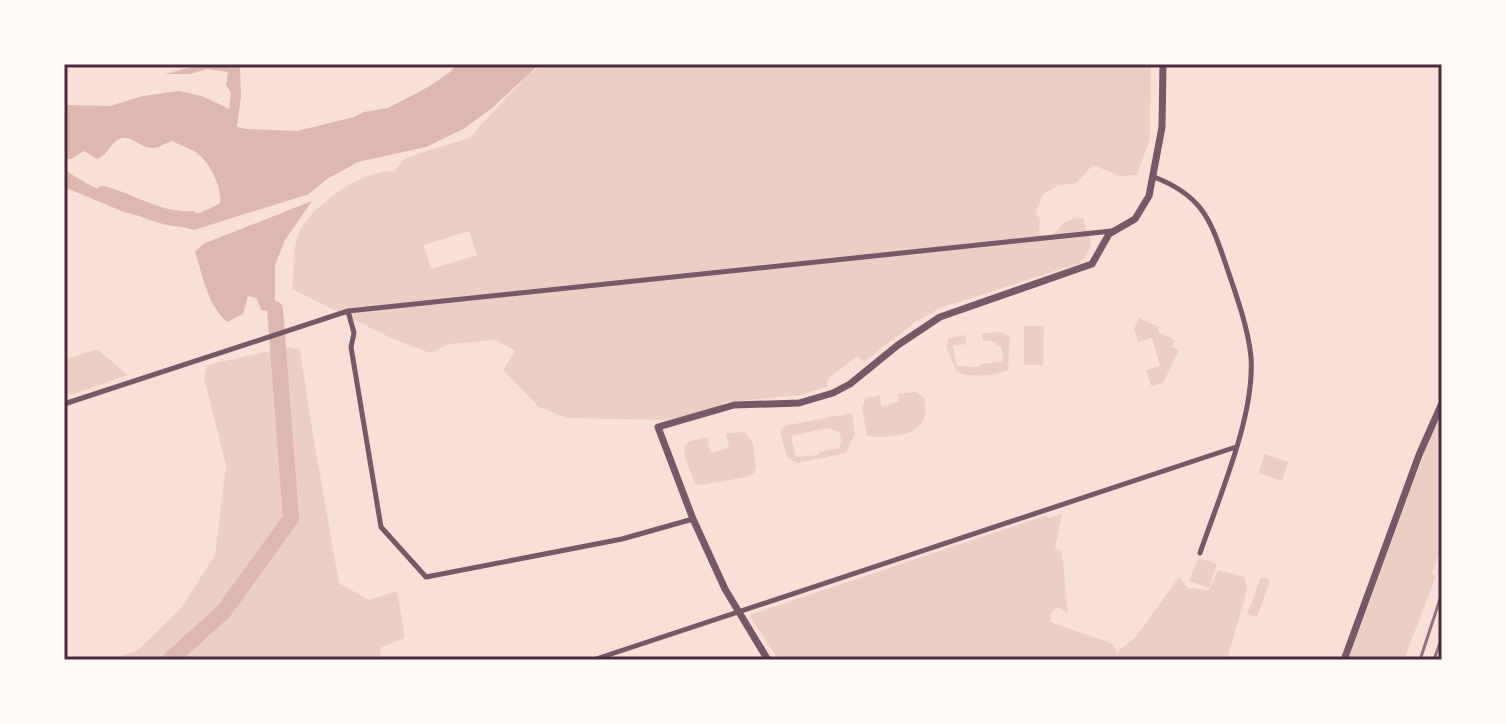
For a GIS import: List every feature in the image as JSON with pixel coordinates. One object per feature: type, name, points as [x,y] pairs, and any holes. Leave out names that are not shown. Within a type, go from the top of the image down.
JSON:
[{"type":"street","points":[[64,404],[348,311],[1113,231],[1131,223],[1149,196],[1164,106],[1163,64]]},
{"type":"street","points":[[1154,177],[1174,184],[1208,216],[1241,314],[1251,356],[1251,373],[1236,447],[1200,553]]},
{"type":"street","points":[[768,660],[737,613],[693,519],[658,427],[734,405],[799,403],[833,393],[850,384],[898,345],[940,317],[1089,266],[1113,231]]},
{"type":"street","points":[[348,311],[354,333],[351,347],[381,527],[426,577],[622,539],[693,519]]},
{"type":"street","points":[[1344,660],[1421,450],[1442,403]]},
{"type":"street","points":[[593,660],[1236,447]]},
{"type":"shaded area","points":[[204,64],[240,64],[241,97],[237,127],[297,131],[388,108],[430,86],[457,64],[540,64],[465,128],[426,147],[358,162],[327,179],[309,194],[194,230],[124,212],[64,187],[64,169],[120,200],[169,217],[189,216],[220,203],[217,182],[206,162],[196,152],[172,141],[149,148],[122,138],[97,159],[84,151],[71,159],[64,159],[64,105],[110,106],[143,96],[179,91],[202,96],[229,109],[231,93],[226,85],[228,72],[207,69],[190,74],[165,74]]},
{"type":"shaded area","points":[[543,64],[1151,64],[1150,139],[1137,175],[1120,176],[1093,165],[1076,183],[1057,186],[1043,194],[1036,211],[1043,239],[1052,239],[1060,226],[1068,221],[1083,218],[1091,245],[1080,263],[940,308],[914,323],[864,362],[857,356],[828,379],[827,387],[800,395],[726,402],[709,410],[667,420],[568,418],[539,407],[503,370],[515,351],[496,340],[449,344],[430,353],[389,337],[292,289],[294,253],[299,233],[326,201],[368,176],[394,172],[405,158],[469,138],[526,77]],"holes":[[[469,231],[477,255],[431,269],[424,245]]]},
{"type":"shaded area","points":[[312,201],[285,240],[275,265],[275,309],[262,311],[256,298],[248,296],[243,314],[227,322],[210,298],[195,252],[203,244]]},
{"type":"shaded area","points":[[1139,318],[1159,327],[1158,332],[1175,340],[1172,347],[1179,350],[1163,383],[1151,386],[1146,370],[1160,366],[1152,338],[1138,342],[1134,329]]},
{"type":"shaded area","points":[[1024,326],[1044,326],[1043,365],[1024,365]]},
{"type":"shaded area","points":[[999,332],[1010,338],[1008,370],[983,376],[957,372],[946,347],[949,338],[966,335],[966,344],[953,346],[957,366],[980,367],[980,364],[1001,362],[1001,346],[997,346],[997,342],[983,341],[982,334]]},
{"type":"shaded area","points":[[288,347],[300,349],[339,583],[369,600],[397,591],[405,638],[380,648],[382,660],[107,660],[137,651],[181,608],[215,555],[226,465],[204,378],[207,365]]},
{"type":"shaded area","points":[[97,349],[128,375],[64,397],[64,360]]},
{"type":"shaded area","points":[[916,392],[924,397],[926,406],[920,426],[901,435],[867,435],[862,408],[866,398],[880,395],[881,406],[899,402],[898,394]]},
{"type":"shaded area","points":[[1442,412],[1442,543],[1432,574],[1436,576],[1404,660],[1348,660],[1426,448]]},
{"type":"shaded area","points":[[852,413],[855,433],[846,453],[797,463],[787,457],[780,432],[784,426]],"holes":[[[827,428],[839,432],[840,448],[819,452],[819,455],[796,457],[791,436]]]},
{"type":"shaded area","points":[[746,433],[753,444],[754,473],[747,477],[695,484],[684,455],[685,445],[708,437],[710,453],[729,448],[726,434]]},
{"type":"shaded area","points":[[1265,454],[1288,462],[1282,481],[1258,473]]},
{"type":"shaded area","points":[[1062,514],[1055,548],[1062,551],[1068,614],[1058,607],[1052,612],[1050,622],[1113,644],[1118,655],[1118,651],[1135,638],[1179,577],[1188,588],[1209,590],[1218,570],[1245,577],[1247,590],[1227,660],[779,660],[749,615],[1047,515],[1048,518]]},
{"type":"shaded area","points":[[1198,558],[1217,564],[1209,588],[1189,581]]},
{"type":"shaded area","points":[[1261,577],[1270,580],[1257,617],[1247,614]]},
{"type":"waterway","points":[[103,194],[157,214],[191,219]]},
{"type":"waterway","points":[[170,660],[224,611],[291,518],[275,309]]},
{"type":"railway","points":[[1420,660],[1442,593]]},
{"type":"railway","points":[[1434,660],[1442,637]]}]
